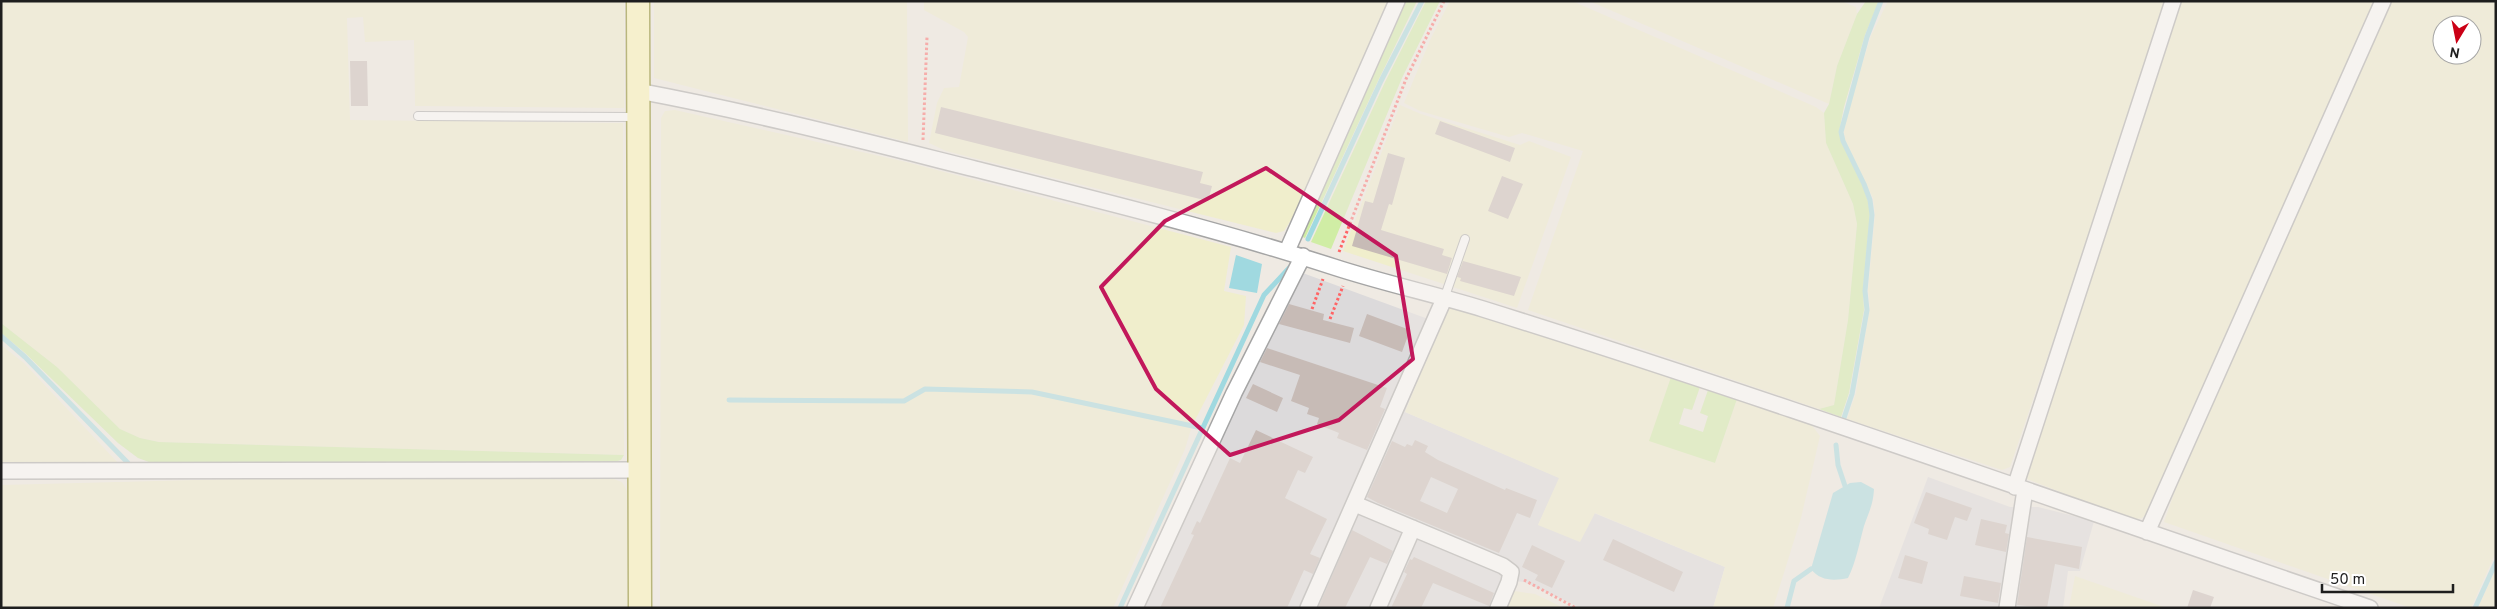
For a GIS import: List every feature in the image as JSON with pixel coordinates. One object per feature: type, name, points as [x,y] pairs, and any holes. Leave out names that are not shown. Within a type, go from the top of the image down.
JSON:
[{"type":"main road","points":[[638,1],[640,608]]},
{"type":"street","points":[[1287,251],[1397,1]]},
{"type":"street","points":[[2007,608],[2020,488],[2173,1]]},
{"type":"street","points":[[2147,532],[2383,1]]},
{"type":"street","points":[[638,91],[710,104],[1105,201],[1287,251],[1444,298],[1701,380],[2370,608]]},
{"type":"street","points":[[1135,608],[1234,393],[1303,256]]},
{"type":"street","points":[[1308,608],[1444,298]]},
{"type":"street","points":[[1,471],[640,470]]},
{"type":"street","points":[[1355,504],[1504,566],[1511,572],[1509,582],[1498,608]]},
{"type":"street","points":[[1378,608],[1413,528]]},
{"type":"lane","points":[[418,116],[638,117]]},
{"type":"lane","points":[[1444,298],[1465,238]]},
{"type":"path","points":[[1312,309],[1336,267],[1406,79],[1444,1]]},
{"type":"path","points":[[922,156],[927,37]]},
{"type":"path","points":[[1330,319],[1336,267]]},
{"type":"path","points":[[1511,572],[1537,589],[1576,608]]},
{"type":"highlighted area","points":[[1266,168],[1396,256],[1413,359],[1339,420],[1230,455],[1156,389],[1101,287],[1165,221]]},
{"type":"shaded area","points":[[1,1],[624,1],[624,108],[415,106],[414,40],[365,42],[363,17],[347,18],[350,120],[623,123],[624,455],[159,442],[140,438],[120,429],[57,367],[1,323]]},
{"type":"shaded area","points":[[654,1],[907,1],[908,142],[654,78]]},
{"type":"shaded area","points":[[924,1],[1391,1],[1291,220],[1284,231],[1276,233],[946,151],[929,143],[937,103],[944,88],[959,87],[968,37],[964,32],[924,10]]},
{"type":"shaded area","points":[[1450,1],[1572,1],[1816,107],[1824,113],[1826,143],[1853,204],[1857,224],[1848,320],[1834,405],[1819,409],[1528,310],[1583,151],[1522,133],[1509,137],[1420,111],[1404,103],[1431,38]]},
{"type":"shaded area","points":[[1589,1],[1841,1],[1856,7],[1857,14],[1837,66],[1829,104]]},
{"type":"shaded area","points":[[1888,1],[2169,1],[2010,467],[2002,470],[1847,419],[1856,393],[1870,306],[1868,290],[1875,215],[1873,198],[1845,140],[1844,131],[1848,110],[1871,36]]},
{"type":"shaded area","points":[[2181,1],[2377,1],[2179,450],[2174,450],[2150,511],[2142,518],[2132,520],[2027,479],[2028,467]]},
{"type":"shaded area","points":[[2390,1],[2496,1],[2496,552],[2471,608],[2411,608],[2164,522],[2188,453]]},
{"type":"shaded area","points":[[1400,105],[1421,114],[1520,145],[1529,141],[1571,157],[1517,308],[1343,251]]},
{"type":"shaded area","points":[[675,110],[906,162],[1231,247],[1224,291],[1246,296],[1244,325],[1192,426],[1185,449],[1113,608],[660,608],[661,118],[665,111]]},
{"type":"shaded area","points":[[1300,272],[1439,323],[1405,412],[1560,478],[1538,525],[1594,513],[1725,567],[1713,608],[1581,608],[1524,582],[1505,580],[1492,608],[1140,608]]},
{"type":"shaded area","points":[[1447,308],[1458,309],[1671,377],[1650,440],[1715,463],[1737,399],[1811,424],[1820,436],[1801,518],[1773,608],[1713,608],[1725,567],[1595,513],[1580,542],[1538,525],[1559,478],[1405,412]]},
{"type":"shaded area","points":[[1,345],[24,363],[120,465],[1,464]]},
{"type":"shaded area","points":[[608,477],[622,482],[627,491],[628,608],[1,608],[1,485],[234,479]]},
{"type":"shaded area","points":[[1928,477],[2010,507],[2038,507],[2094,521],[2080,571],[2068,571],[2063,608],[1879,608]]},
{"type":"shaded area","points":[[2496,568],[2496,608],[2478,608]]},
{"type":"shaded area","points":[[2075,576],[2167,608],[2069,608]]},
{"type":"shaded area","points":[[1514,591],[1535,594],[1564,608],[1507,608]]},
{"type":"green space","points":[[1403,1],[1417,1],[1305,238],[1300,236]]},
{"type":"green space","points":[[1426,1],[1440,1],[1402,78],[1331,249],[1311,242],[1385,82]]},
{"type":"green space","points":[[1866,1],[1879,1],[1865,35],[1844,107],[1839,132],[1862,184],[1870,214],[1863,290],[1864,310],[1849,393],[1841,417],[1819,409],[1834,405],[1848,320],[1857,224],[1853,204],[1826,143],[1824,113],[1829,104],[1837,66],[1857,14]]},
{"type":"green space","points":[[1,323],[57,367],[120,429],[140,438],[159,442],[624,455],[621,460],[611,463],[206,465],[149,462],[138,458],[118,443],[25,353],[1,333]]},
{"type":"green space","points":[[1671,377],[1700,387],[1692,410],[1684,408],[1679,424],[1703,432],[1708,416],[1700,413],[1708,390],[1737,399],[1715,463],[1649,441]]},
{"type":"water","points":[[1236,255],[1262,264],[1257,293],[1229,288]]},
{"type":"water","points":[[1861,482],[1874,489],[1872,504],[1851,572],[1848,578],[1833,580],[1823,578],[1811,569],[1833,493],[1850,483]]},
{"type":"building","points":[[350,61],[367,61],[368,106],[351,106]]},
{"type":"building","points":[[941,107],[1203,172],[1200,183],[1212,186],[1208,201],[935,133]]},
{"type":"building","points":[[1440,121],[1515,148],[1510,162],[1435,134]]},
{"type":"building","points":[[1388,153],[1405,158],[1392,205],[1389,204],[1381,230],[1444,249],[1442,255],[1452,258],[1447,274],[1352,246],[1365,201],[1373,203]]},
{"type":"building","points":[[1502,176],[1523,184],[1508,219],[1488,211]]},
{"type":"building","points":[[1463,261],[1521,277],[1514,296],[1460,281],[1461,278],[1457,277]]},
{"type":"building","points":[[1289,304],[1324,314],[1323,320],[1354,328],[1350,343],[1279,324]]},
{"type":"building","points":[[1367,314],[1410,330],[1402,352],[1359,336]]},
{"type":"building","points":[[1267,348],[1387,388],[1380,407],[1385,409],[1367,450],[1337,438],[1339,433],[1317,424],[1319,418],[1307,414],[1309,408],[1291,401],[1300,375],[1260,362]]},
{"type":"building","points":[[1253,384],[1283,398],[1277,412],[1246,398]]},
{"type":"building","points":[[1256,430],[1313,457],[1305,473],[1298,470],[1285,498],[1327,519],[1310,554],[1320,558],[1313,574],[1304,570],[1287,608],[1160,608],[1194,535],[1191,534],[1197,521],[1200,523],[1230,458],[1240,463]]},
{"type":"building","points":[[1415,440],[1428,446],[1425,452],[1438,460],[1505,490],[1506,488],[1537,500],[1530,518],[1517,513],[1499,553],[1367,497],[1392,441],[1405,447],[1407,444],[1412,446]],"holes":[[[1431,477],[1458,489],[1447,513],[1420,501]]]},
{"type":"building","points":[[1926,492],[1972,508],[1967,521],[1955,517],[1947,540],[1928,534],[1929,529],[1914,523]]},
{"type":"building","points":[[1981,519],[2007,525],[2005,533],[2009,534],[2006,552],[1975,545]]},
{"type":"building","points":[[1352,530],[1393,551],[1387,564],[1370,557],[1345,608],[1318,608]]},
{"type":"building","points":[[2027,537],[2082,547],[2079,569],[2055,564],[2047,608],[2017,605]]},
{"type":"building","points":[[1613,539],[1683,572],[1674,592],[1603,560]]},
{"type":"building","points":[[1532,545],[1565,561],[1552,588],[1535,580],[1538,575],[1522,567]]},
{"type":"building","points":[[1905,555],[1928,562],[1922,584],[1898,578]]},
{"type":"building","points":[[1414,557],[1494,593],[1489,606],[1433,583],[1421,608],[1391,608],[1407,574],[1404,572],[1410,559],[1412,560]]},
{"type":"building","points":[[1964,576],[2001,583],[1998,603],[1960,596]]},
{"type":"building","points":[[2193,590],[2214,597],[2210,608],[2187,608]]},
{"type":"waterway","points":[[1308,239],[1381,81],[1422,1]]},
{"type":"waterway","points":[[1844,418],[1852,394],[1867,310],[1865,291],[1872,215],[1870,200],[1843,141],[1841,132],[1867,37],[1881,1]]},
{"type":"waterway","points":[[1120,608],[1264,295],[1291,266]]},
{"type":"waterway","points":[[1,336],[25,357],[128,463]]},
{"type":"waterway","points":[[729,400],[904,401],[925,389],[1032,392],[1202,428]]},
{"type":"waterway","points":[[1836,445],[1838,465],[1845,486]]},
{"type":"waterway","points":[[2475,608],[2496,562]]},
{"type":"waterway","points":[[1787,608],[1794,581],[1811,569]]}]
